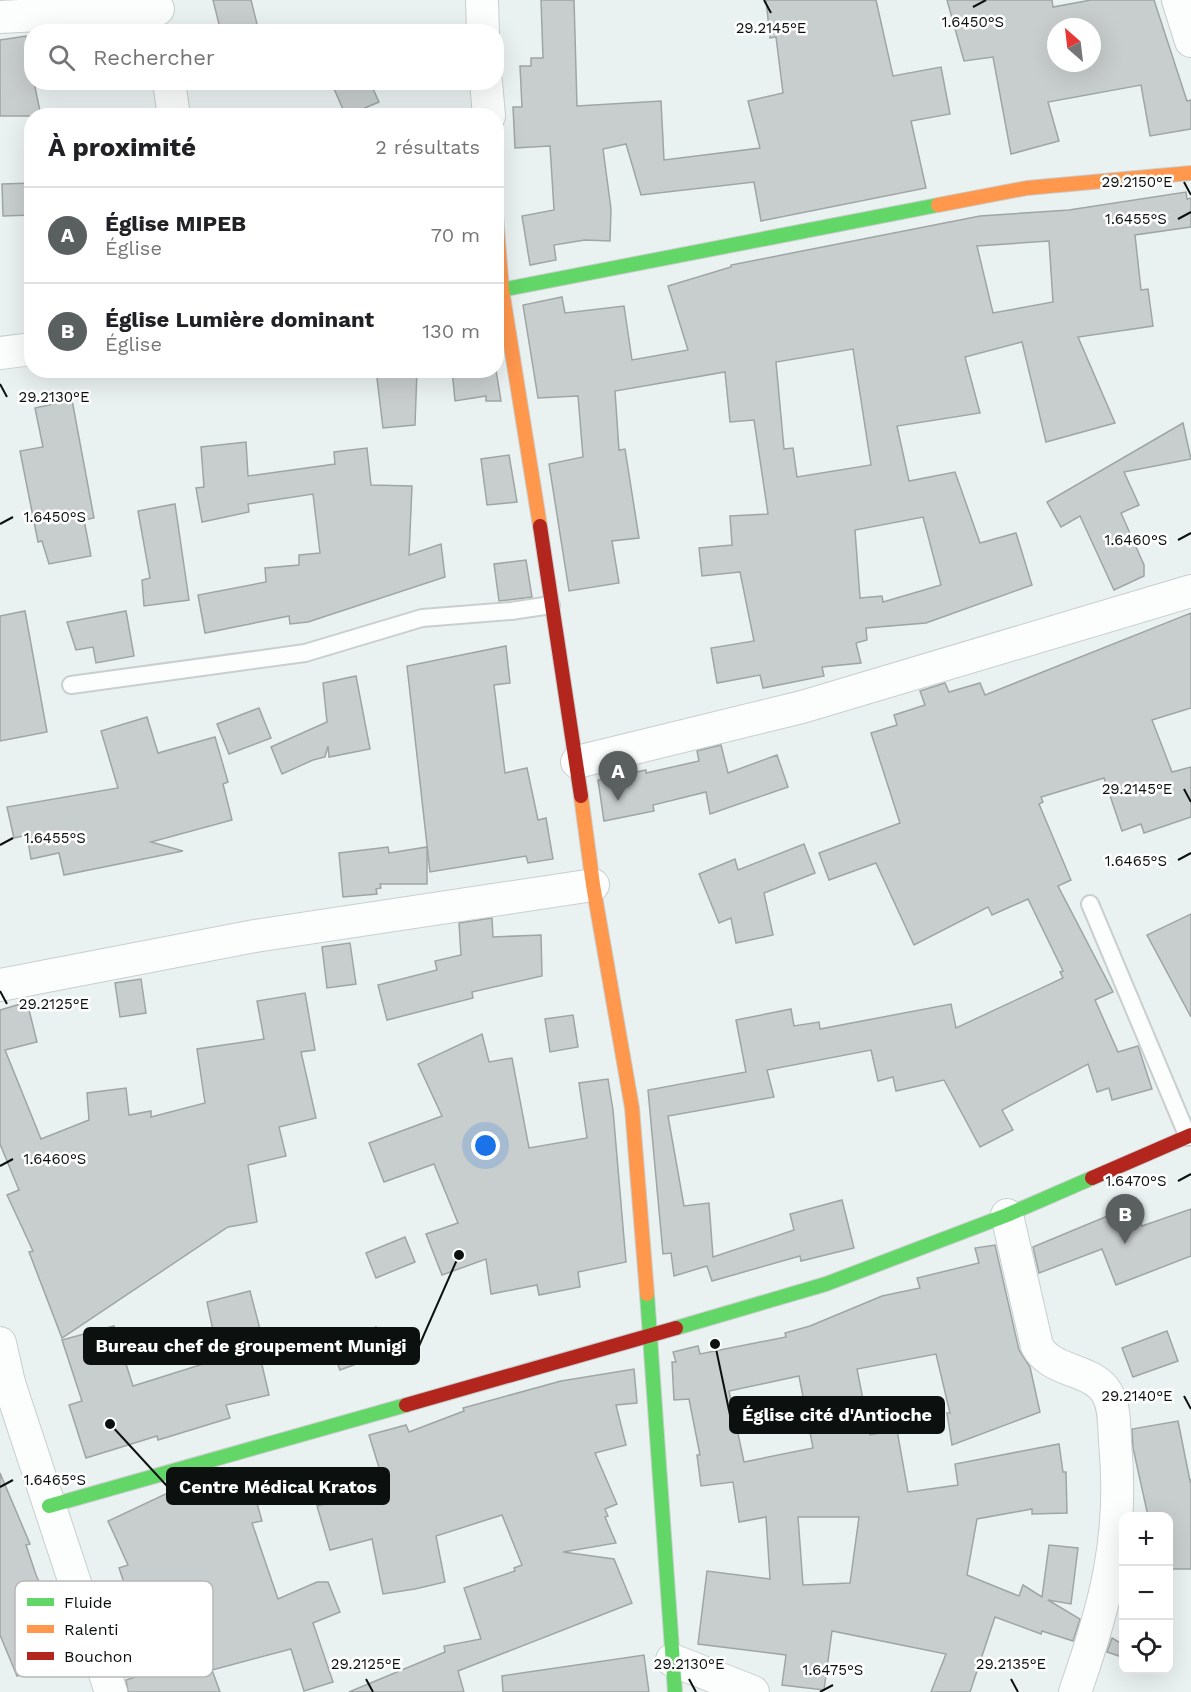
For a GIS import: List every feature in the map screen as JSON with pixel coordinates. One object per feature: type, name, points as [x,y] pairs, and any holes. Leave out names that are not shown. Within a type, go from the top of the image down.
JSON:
[{"type":"street","points":[[482,0],[483,24]]},
{"type":"street","points":[[1178,0],[1191,41]]},
{"type":"street","points":[[0,17],[159,13]]},
{"type":"street","points":[[170,90],[173,108]]},
{"type":"street","points":[[487,90],[488,108]]},
{"type":"street","points":[[504,289],[1026,188],[1191,173]]},
{"type":"street","points":[[504,320],[577,762],[593,885],[632,1108],[651,1336],[675,1692]]},
{"type":"street","points":[[0,353],[24,350]]},
{"type":"street","points":[[577,762],[802,707],[1191,591]]},
{"type":"street","points":[[0,985],[255,936],[593,885]]},
{"type":"street","points":[[50,1506],[651,1336],[826,1284],[1007,1215],[1190,1136]]},
{"type":"street","points":[[1007,1215],[1037,1346],[1051,1362],[1099,1383],[1112,1403],[1119,1480],[1117,1535],[1100,1622],[1076,1692]]},
{"type":"street","points":[[0,1343],[4,1385],[50,1506],[75,1581]]},
{"type":"street","points":[[672,1660],[753,1692]]},
{"type":"street","points":[[106,1677],[111,1692]]},
{"type":"lane","points":[[71,686],[304,653],[422,618],[511,611],[551,605]]},
{"type":"lane","points":[[1090,904],[1190,1136]]},
{"type":"building","points":[[213,0],[251,0],[257,24],[219,24]]},
{"type":"building","points":[[541,0],[574,0],[577,106],[661,101],[664,160],[760,148],[748,101],[783,93],[776,37],[770,38],[766,0],[876,0],[893,76],[941,67],[950,114],[911,121],[926,188],[761,221],[754,182],[641,195],[626,144],[603,149],[611,209],[610,241],[585,240],[554,245],[556,260],[530,265],[522,216],[554,210],[550,146],[515,148],[513,107],[522,107],[520,66],[531,66],[531,58],[543,58]]},
{"type":"building","points":[[947,0],[1052,0],[1053,7],[1091,0],[1154,0],[1187,101],[1191,100],[1191,129],[1150,136],[1141,85],[1048,102],[1059,141],[1011,154],[993,57],[964,61]]},
{"type":"building","points":[[24,36],[24,90],[36,90],[39,108],[24,108],[24,116],[0,116],[0,40]]},
{"type":"building","points":[[335,90],[374,90],[379,102],[365,108],[342,108]]},
{"type":"building","points":[[24,183],[24,215],[3,216],[2,184]]},
{"type":"building","points":[[1186,192],[1187,199],[1191,198],[1191,227],[1135,235],[1141,290],[1148,289],[1153,326],[1078,337],[1115,423],[1046,442],[1022,342],[965,357],[980,413],[897,426],[909,481],[955,472],[980,543],[1016,533],[1032,585],[926,623],[866,628],[867,640],[856,643],[861,663],[822,667],[824,676],[763,688],[760,675],[717,683],[711,648],[754,641],[740,572],[702,576],[699,548],[732,545],[730,516],[768,514],[754,420],[730,422],[725,372],[615,391],[619,450],[625,449],[639,538],[612,541],[619,583],[569,591],[549,464],[583,457],[578,396],[538,398],[523,305],[562,297],[565,313],[624,306],[632,360],[688,350],[668,286],[731,267],[731,265],[980,216],[1069,210]],"holes":[[[1049,241],[1053,302],[993,313],[977,246]],[[853,349],[871,465],[797,477],[793,448],[784,449],[776,362]],[[923,517],[941,585],[883,602],[882,596],[860,598],[855,530]]]},
{"type":"building","points":[[377,378],[417,378],[415,425],[383,428]]},
{"type":"building","points":[[453,378],[497,378],[501,401],[486,401],[486,396],[455,401]]},
{"type":"building","points":[[72,400],[94,518],[84,520],[91,556],[49,564],[42,541],[38,542],[20,451],[43,447],[35,408]]},
{"type":"building","points":[[1183,423],[1191,459],[1124,472],[1139,505],[1121,513],[1144,565],[1144,576],[1114,590],[1080,516],[1061,527],[1047,502]]},
{"type":"building","points":[[246,442],[248,476],[335,464],[334,452],[367,448],[371,485],[412,486],[409,555],[441,544],[445,577],[308,622],[290,624],[289,616],[205,633],[198,595],[266,582],[265,568],[299,565],[299,555],[320,553],[313,494],[248,504],[249,512],[202,522],[196,488],[204,487],[201,447]]},
{"type":"building","points":[[509,455],[517,502],[487,505],[481,459]]},
{"type":"building","points":[[175,504],[189,600],[144,606],[142,580],[150,578],[138,511]]},
{"type":"building","points":[[526,560],[532,597],[499,601],[494,564]]},
{"type":"building","points":[[25,611],[47,732],[0,741],[0,616]]},
{"type":"building","points":[[126,611],[134,656],[96,663],[93,647],[76,650],[67,622]]},
{"type":"building","points":[[1191,613],[1191,708],[1152,720],[1172,772],[1191,767],[1191,817],[1144,833],[1141,824],[1122,831],[1104,778],[1041,797],[1043,802],[1039,804],[1071,880],[1058,886],[1113,992],[1095,1000],[1118,1052],[1138,1046],[1152,1089],[1112,1100],[1109,1088],[1097,1092],[1088,1064],[1002,1110],[1013,1130],[980,1147],[944,1080],[896,1091],[893,1077],[878,1081],[871,1050],[767,1070],[774,1097],[668,1116],[684,1206],[709,1203],[713,1257],[794,1230],[790,1214],[842,1200],[854,1248],[801,1261],[800,1256],[712,1281],[707,1266],[674,1276],[671,1253],[663,1254],[648,1090],[746,1072],[736,1020],[791,1009],[794,1026],[819,1022],[820,1029],[951,1004],[956,1028],[1063,978],[1060,972],[1063,971],[1028,899],[992,915],[988,907],[914,945],[876,863],[829,880],[819,853],[900,823],[871,733],[897,725],[894,715],[925,705],[920,691],[945,683],[949,692],[980,683],[985,695]]},
{"type":"building","points":[[506,646],[510,683],[494,685],[505,773],[527,768],[538,820],[546,818],[553,859],[528,863],[526,856],[430,872],[407,666]]},
{"type":"building","points":[[356,676],[370,749],[329,757],[328,746],[325,757],[282,774],[271,747],[327,722],[323,683]]},
{"type":"building","points":[[259,708],[271,738],[229,754],[217,724]]},
{"type":"building","points":[[147,717],[158,753],[215,737],[228,782],[223,784],[232,820],[151,842],[183,851],[64,875],[59,853],[31,859],[27,835],[14,838],[7,807],[118,788],[101,731]]},
{"type":"building","points":[[721,745],[728,773],[777,755],[788,787],[710,814],[706,792],[653,805],[654,811],[604,821],[598,780],[646,770],[646,773],[699,761],[697,751]]},
{"type":"building","points":[[804,844],[815,873],[764,893],[773,935],[736,943],[731,918],[719,923],[699,874],[735,859],[738,870]]},
{"type":"building","points":[[388,847],[389,853],[427,847],[427,884],[380,884],[381,888],[376,889],[377,894],[343,897],[339,853]]},
{"type":"building","points":[[1191,914],[1191,1017],[1147,935]]},
{"type":"building","points":[[492,918],[493,937],[541,935],[542,976],[472,992],[473,998],[387,1020],[378,985],[437,970],[435,961],[461,955],[459,923]]},
{"type":"building","points":[[350,943],[356,984],[327,988],[322,947]]},
{"type":"building","points":[[141,979],[146,1013],[120,1017],[115,983]]},
{"type":"building","points":[[305,993],[315,1050],[301,1052],[316,1118],[279,1127],[286,1156],[248,1165],[257,1222],[228,1227],[62,1338],[29,1252],[33,1251],[7,1195],[19,1190],[0,1144],[0,1010],[27,1002],[37,1042],[5,1050],[41,1139],[89,1120],[87,1093],[126,1088],[129,1115],[151,1111],[151,1117],[205,1103],[197,1049],[264,1039],[257,1001]]},
{"type":"building","points":[[573,1015],[578,1047],[550,1052],[545,1019]]},
{"type":"building","points":[[482,1034],[489,1062],[512,1058],[529,1148],[587,1138],[579,1083],[608,1079],[613,1110],[626,1262],[578,1272],[580,1287],[539,1295],[537,1285],[491,1294],[486,1259],[442,1275],[426,1234],[458,1223],[434,1164],[384,1182],[369,1143],[442,1116],[418,1064]]},
{"type":"building","points":[[1134,1205],[1142,1226],[1191,1209],[1191,1256],[1116,1285],[1102,1249],[1039,1273],[1033,1247]]},
{"type":"building","points":[[405,1237],[415,1262],[376,1278],[366,1253]]},
{"type":"building","points":[[995,1245],[1019,1350],[1030,1367],[1040,1412],[952,1445],[947,1413],[950,1413],[936,1354],[857,1369],[870,1435],[897,1430],[908,1492],[958,1485],[955,1464],[1059,1444],[1063,1472],[1066,1472],[1067,1513],[1032,1514],[1032,1509],[977,1519],[967,1575],[1019,1596],[1023,1585],[1042,1597],[1049,1545],[1078,1548],[1071,1604],[1048,1600],[1080,1619],[1073,1641],[1042,1631],[1041,1634],[995,1617],[970,1692],[931,1692],[946,1654],[832,1631],[824,1690],[782,1685],[786,1655],[698,1644],[707,1571],[770,1579],[766,1517],[739,1522],[733,1482],[701,1486],[697,1455],[700,1455],[689,1399],[674,1400],[672,1362],[676,1362],[673,1352],[698,1346],[700,1354],[786,1337],[785,1333],[810,1326],[882,1296],[920,1288],[917,1278],[979,1263],[975,1248]],"holes":[[[799,1376],[813,1448],[744,1462],[729,1391]],[[798,1517],[859,1517],[850,1583],[803,1585]]]},
{"type":"building","points":[[250,1291],[262,1337],[256,1339],[269,1395],[226,1405],[230,1418],[158,1440],[157,1436],[86,1458],[69,1405],[82,1401],[62,1340],[114,1326],[133,1386],[219,1359],[207,1302]]},
{"type":"building","points":[[376,1327],[386,1353],[340,1370],[330,1344]]},
{"type":"building","points":[[1167,1331],[1178,1361],[1133,1377],[1122,1348]]},
{"type":"building","points":[[634,1369],[637,1403],[616,1405],[626,1445],[595,1453],[617,1504],[605,1509],[608,1516],[605,1517],[616,1543],[563,1552],[614,1559],[632,1603],[458,1671],[464,1692],[349,1692],[445,1652],[444,1646],[481,1639],[464,1588],[515,1571],[514,1568],[522,1565],[502,1515],[436,1536],[445,1582],[415,1589],[383,1594],[372,1539],[330,1550],[317,1506],[385,1487],[369,1435],[406,1425],[409,1432],[464,1411],[463,1408],[561,1381]]},
{"type":"building","points":[[1178,1421],[1190,1481],[1191,1479],[1191,1569],[1173,1569],[1173,1512],[1147,1512],[1133,1448],[1132,1429]]},
{"type":"building","points":[[0,1473],[30,1544],[26,1545],[39,1581],[15,1581],[15,1671],[0,1635]]},
{"type":"building","points":[[249,1475],[262,1521],[252,1523],[278,1599],[317,1582],[328,1582],[340,1612],[313,1623],[333,1682],[304,1691],[291,1649],[213,1670],[213,1581],[123,1581],[119,1568],[128,1565],[108,1521],[172,1491],[174,1497]]},
{"type":"building","points":[[1112,1638],[1119,1642],[1119,1656],[1107,1652]]},
{"type":"building","points":[[644,1655],[649,1692],[503,1692],[502,1676]]},
{"type":"building","points":[[213,1673],[220,1692],[128,1692],[126,1680],[135,1677],[213,1677]]},
{"type":"traffic: fast","points":[[504,289],[938,205]]},
{"type":"traffic: fast","points":[[676,1328],[826,1284],[1007,1215],[1092,1178]]},
{"type":"traffic: fast","points":[[647,1294],[675,1692]]},
{"type":"traffic: fast","points":[[49,1506],[406,1405]]},
{"type":"traffic: slow","points":[[938,205],[1027,188],[1191,173]]},
{"type":"traffic: slow","points":[[504,302],[540,526]]},
{"type":"traffic: slow","points":[[581,796],[593,885],[632,1108],[647,1294]]},
{"type":"traffic: jam","points":[[540,526],[581,796]]},
{"type":"traffic: jam","points":[[1092,1178],[1191,1135]]},
{"type":"traffic: jam","points":[[406,1405],[676,1328]]},
{"type":"place","name":"Église MIPEB","points":[[618,801]]},
{"type":"place","name":"Église Lumière dominant","points":[[1125,1244]]},
{"type":"place","name":"Bureau chef de groupement Munigi","points":[[459,1255]]},
{"type":"place","name":"Église cité d'Antioche","points":[[715,1344]]},
{"type":"place","name":"Centre Médical Kratos","points":[[110,1424]]}]
